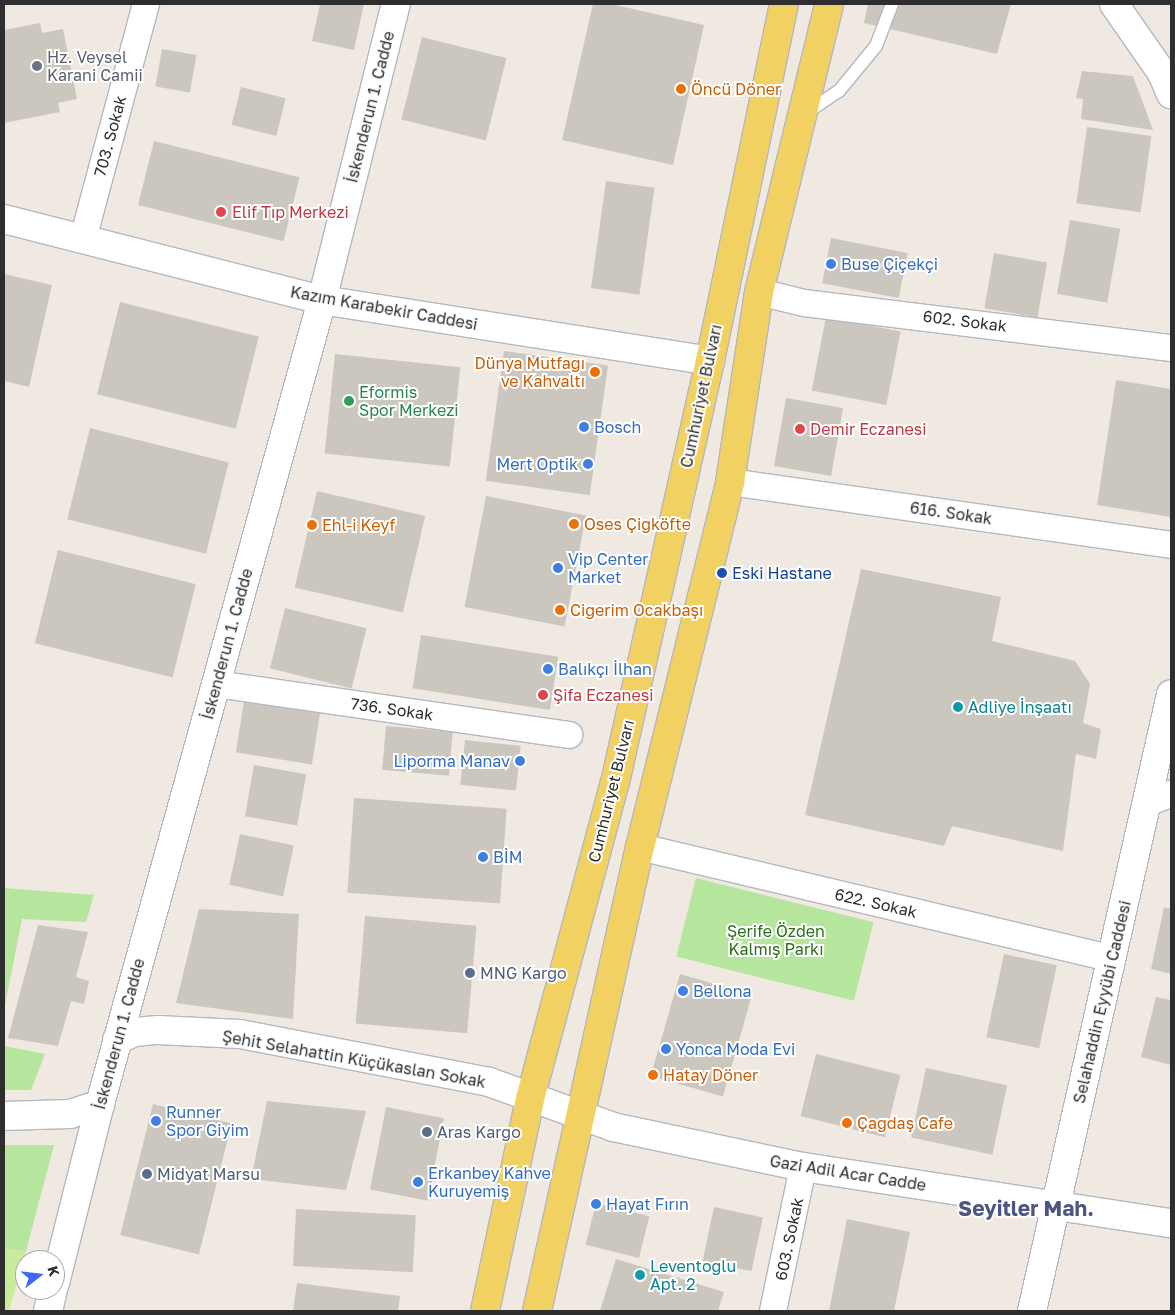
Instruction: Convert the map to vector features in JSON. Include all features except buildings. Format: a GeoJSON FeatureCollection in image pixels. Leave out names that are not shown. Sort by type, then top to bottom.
{"type":"FeatureCollection","features":[{"type":"Feature","properties":{"kind":"main road","name":"Cumhuriyet Bulvarı"},"geometry":{"type":"LineString","coordinates":[[485,1311],[530,1099],[616,778],[710,361],[784,4]]}},
{"type":"Feature","properties":{"kind":"main road"},"geometry":{"type":"LineString","coordinates":[[537,1311],[582,1118],[640,847],[730,482],[759,292],[829,4]]}},
{"type":"Feature","properties":{"kind":"street","name":"703. Sokak"},"geometry":{"type":"LineString","coordinates":[[82,240],[146,4]]}},
{"type":"Feature","properties":{"kind":"street","name":"İskenderun 1. Cadde"},"geometry":{"type":"LineString","coordinates":[[63,1250],[100,1104],[322,300],[396,4]]}},
{"type":"Feature","properties":{"kind":"street"},"geometry":{"type":"LineString","coordinates":[[1114,4],[1162,73],[1171,94]]}},
{"type":"Feature","properties":{"kind":"street","name":"Kazım Karabekir Caddesi"},"geometry":{"type":"LineString","coordinates":[[4,219],[322,300],[710,361]]}},
{"type":"Feature","properties":{"kind":"street","name":"602. Sokak"},"geometry":{"type":"LineString","coordinates":[[759,292],[804,303],[1171,348]]}},
{"type":"Feature","properties":{"kind":"street","name":"616. Sokak"},"geometry":{"type":"LineString","coordinates":[[730,482],[1171,545]]}},
{"type":"Feature","properties":{"kind":"street","name":"736. Sokak"},"geometry":{"type":"LineString","coordinates":[[216,684],[569,735]]}},
{"type":"Feature","properties":{"kind":"street","name":"Selahaddin Eyyübi Caddesi"},"geometry":{"type":"LineString","coordinates":[[1032,1311],[1112,959],[1159,799],[1171,694]]}},
{"type":"Feature","properties":{"kind":"street","name":"622. Sokak"},"geometry":{"type":"LineString","coordinates":[[640,847],[1112,959]]}},
{"type":"Feature","properties":{"kind":"street","name":"Şehit Selahattin Küçükaslan Sokak"},"geometry":{"type":"LineString","coordinates":[[118,1040],[134,1032],[158,1030],[240,1034],[488,1082],[530,1099]]}},
{"type":"Feature","properties":{"kind":"street","name":"Gazi Adil Acar Cadde"},"geometry":{"type":"LineString","coordinates":[[530,1099],[582,1118],[803,1167],[1171,1223]]}},
{"type":"Feature","properties":{"kind":"street"},"geometry":{"type":"LineString","coordinates":[[4,1116],[70,1114],[100,1104]]}},
{"type":"Feature","properties":{"kind":"street","name":"603. Sokak"},"geometry":{"type":"LineString","coordinates":[[773,1311],[803,1167]]}},
{"type":"Feature","properties":{"kind":"lane"},"geometry":{"type":"LineString","coordinates":[[802,116],[839,91],[876,46],[892,4]]}},
{"type":"Feature","properties":{"kind":"green space","name":"Şerife Özden Kalmış Parkı"},"geometry":{"type":"Polygon","coordinates":[[[696,878],[874,922],[854,1001],[676,957],[696,878]]]}},
{"type":"Feature","properties":{"kind":"green space"},"geometry":{"type":"Polygon","coordinates":[[[4,888],[94,895],[86,922],[22,919],[4,1010],[4,888]]]}},
{"type":"Feature","properties":{"kind":"green space"},"geometry":{"type":"Polygon","coordinates":[[[4,1046],[45,1054],[31,1090],[4,1090],[4,1046]]]}},
{"type":"Feature","properties":{"kind":"green space"},"geometry":{"type":"Polygon","coordinates":[[[4,1145],[54,1145],[26,1250],[4,1249],[4,1145]]]}},
{"type":"Feature","properties":{"kind":"green space"},"geometry":{"type":"Polygon","coordinates":[[[4,1249],[15,1250],[15,1290],[9,1311],[4,1311],[4,1249]]]}},
{"type":"Feature","properties":{"kind":"place","name":"Hz. Veysel Karani Camii"},"geometry":{"type":"Point","coordinates":[37,66]}},
{"type":"Feature","properties":{"kind":"place","name":"Öncü Döner"},"geometry":{"type":"Point","coordinates":[681,89]}},
{"type":"Feature","properties":{"kind":"place","name":"Elif Tıp Merkezi"},"geometry":{"type":"Point","coordinates":[221,212]}},
{"type":"Feature","properties":{"kind":"place","name":"Buse Çiçekçi"},"geometry":{"type":"Point","coordinates":[831,264]}},
{"type":"Feature","properties":{"kind":"place","name":"Dünya Mutfağı ve Kahvaltı"},"geometry":{"type":"Point","coordinates":[595,372]}},
{"type":"Feature","properties":{"kind":"place","name":"Eformis Spor Merkezi"},"geometry":{"type":"Point","coordinates":[349,401]}},
{"type":"Feature","properties":{"kind":"place","name":"Bosch"},"geometry":{"type":"Point","coordinates":[584,427]}},
{"type":"Feature","properties":{"kind":"place","name":"Demir Eczanesi"},"geometry":{"type":"Point","coordinates":[800,429]}},
{"type":"Feature","properties":{"kind":"place","name":"Mert Optik"},"geometry":{"type":"Point","coordinates":[588,464]}},
{"type":"Feature","properties":{"kind":"place","name":"Oses Çiğköfte"},"geometry":{"type":"Point","coordinates":[574,524]}},
{"type":"Feature","properties":{"kind":"place","name":"Ehl-i Keyf"},"geometry":{"type":"Point","coordinates":[312,525]}},
{"type":"Feature","properties":{"kind":"place","name":"Vip Center Market"},"geometry":{"type":"Point","coordinates":[558,568]}},
{"type":"Feature","properties":{"kind":"place","name":"Eski Hastane"},"geometry":{"type":"Point","coordinates":[722,573]}},
{"type":"Feature","properties":{"kind":"place","name":"Ciğerim Ocakbaşı"},"geometry":{"type":"Point","coordinates":[560,610]}},
{"type":"Feature","properties":{"kind":"place","name":"Balıkçı İlhan"},"geometry":{"type":"Point","coordinates":[548,669]}},
{"type":"Feature","properties":{"kind":"place","name":"Şifa Eczanesi"},"geometry":{"type":"Point","coordinates":[543,695]}},
{"type":"Feature","properties":{"kind":"place","name":"Adliye İnşaatı"},"geometry":{"type":"Point","coordinates":[958,707]}},
{"type":"Feature","properties":{"kind":"place","name":"Liporma Manav"},"geometry":{"type":"Point","coordinates":[520,761]}},
{"type":"Feature","properties":{"kind":"place","name":"BİM"},"geometry":{"type":"Point","coordinates":[483,857]}},
{"type":"Feature","properties":{"kind":"place","name":"MNG Kargo"},"geometry":{"type":"Point","coordinates":[470,973]}},
{"type":"Feature","properties":{"kind":"place","name":"Bellona"},"geometry":{"type":"Point","coordinates":[683,991]}},
{"type":"Feature","properties":{"kind":"place","name":"Yonca Moda Evi"},"geometry":{"type":"Point","coordinates":[666,1049]}},
{"type":"Feature","properties":{"kind":"place","name":"Hatay Döner"},"geometry":{"type":"Point","coordinates":[653,1075]}},
{"type":"Feature","properties":{"kind":"place","name":"Runner Spor Giyim"},"geometry":{"type":"Point","coordinates":[156,1121]}},
{"type":"Feature","properties":{"kind":"place","name":"Çağdaş Cafe"},"geometry":{"type":"Point","coordinates":[847,1123]}},
{"type":"Feature","properties":{"kind":"place","name":"Aras Kargo"},"geometry":{"type":"Point","coordinates":[427,1132]}},
{"type":"Feature","properties":{"kind":"place","name":"Midyat Marsu"},"geometry":{"type":"Point","coordinates":[147,1174]}},
{"type":"Feature","properties":{"kind":"place","name":"Erkanbey Kahve Kuruyemiş"},"geometry":{"type":"Point","coordinates":[418,1182]}},
{"type":"Feature","properties":{"kind":"place","name":"Hayat Fırın"},"geometry":{"type":"Point","coordinates":[596,1204]}},
{"type":"Feature","properties":{"kind":"place","name":"Leventoğlu Apt. 2"},"geometry":{"type":"Point","coordinates":[640,1275]}},
{"type":"Feature","properties":{"kind":"district","name":"Seyitler Mah."},"geometry":{"type":"Point","coordinates":[1026,1208]}}]}
